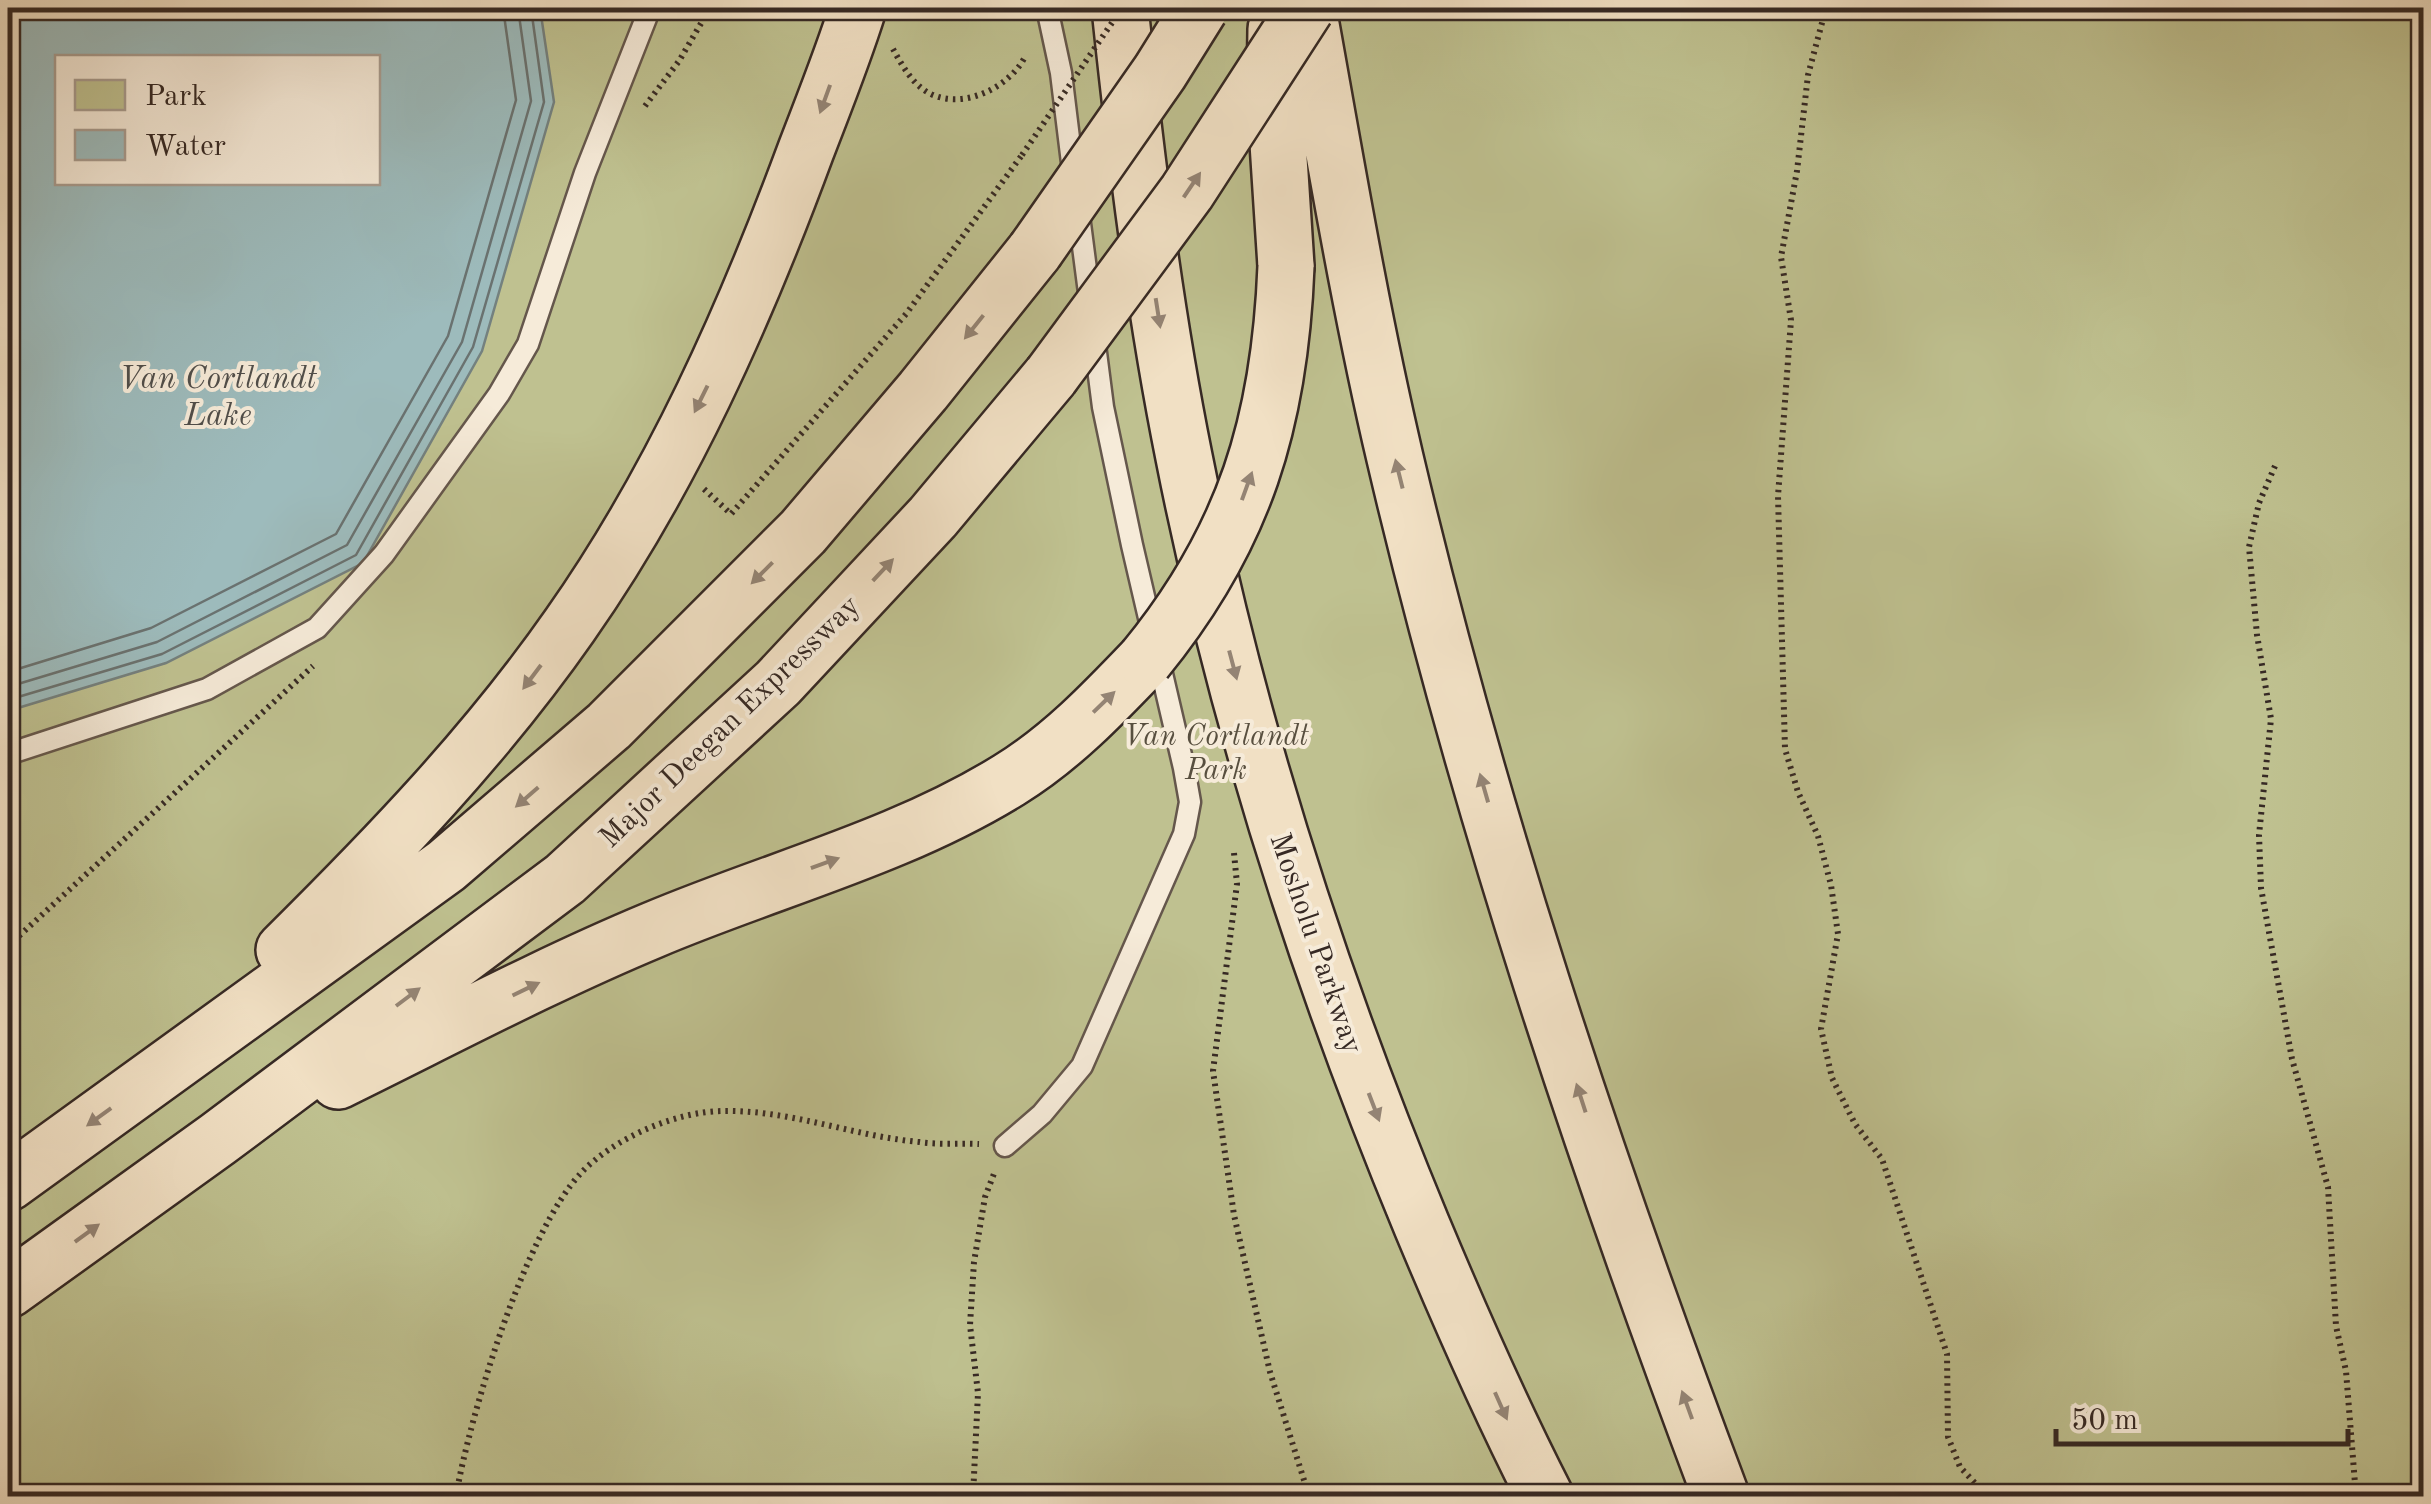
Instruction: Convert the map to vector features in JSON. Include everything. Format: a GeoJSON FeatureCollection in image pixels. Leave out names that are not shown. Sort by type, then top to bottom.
{"type":"FeatureCollection","features":[{"type":"Feature","properties":{"kind":"highway","name":"Mosholu Parkway"},"geometry":{"type":"LineString","coordinates":[[1121,8],[1154,285],[1175,410],[1201,536],[1260,768],[1323,965],[1388,1143],[1451,1295],[1545,1496]]}},
{"type":"Feature","properties":{"kind":"highway"},"geometry":{"type":"LineString","coordinates":[[8,1183],[446,866],[609,726],[802,532],[923,391],[1035,251],[1200,8]]}},
{"type":"Feature","properties":{"kind":"highway"},"geometry":{"type":"LineString","coordinates":[[218,1139],[592,956],[916,828],[966,804],[1045,756],[1145,660],[1215,560],[1246,492],[1270,415],[1286,266],[1276,97],[1276,8]]}},
{"type":"Feature","properties":{"kind":"highway"},"geometry":{"type":"LineString","coordinates":[[1307,8],[1365,322],[1444,647],[1508,870],[1595,1144],[1721,1496]]}},
{"type":"Feature","properties":{"kind":"highway","name":"Major Deegan Expressway"},"geometry":{"type":"LineString","coordinates":[[8,1290],[218,1139],[580,866],[778,683],[933,517],[1051,376],[1187,192],[1307,8]]}},
{"type":"Feature","properties":{"kind":"highway"},"geometry":{"type":"LineString","coordinates":[[167,1068],[425,806],[525,687],[572,623],[645,503],[718,364],[788,200],[872,21]]}},
{"type":"Feature","properties":{"kind":"lane"},"geometry":{"type":"LineString","coordinates":[[8,754],[206,690],[317,628],[384,554],[499,394],[528,344],[585,174],[650,8]]}},
{"type":"Feature","properties":{"kind":"lane"},"geometry":{"type":"LineString","coordinates":[[1005,1146],[1042,1114],[1082,1066],[1178,848],[1190,802],[1103,407],[1061,73],[1046,8]]}},
{"type":"Feature","properties":{"kind":"path"},"geometry":{"type":"LineString","coordinates":[[699,484],[730,514],[808,429],[906,314],[1022,156],[1121,8]]}},
{"type":"Feature","properties":{"kind":"path"},"geometry":{"type":"LineString","coordinates":[[1826,8],[1808,75],[1798,171],[1781,257],[1791,320],[1778,496],[1784,749],[1818,836],[1831,885],[1838,934],[1821,1029],[1832,1078],[1856,1124],[1882,1159],[1947,1354],[1948,1437],[1960,1466],[1987,1496]]}},
{"type":"Feature","properties":{"kind":"path"},"geometry":{"type":"LineString","coordinates":[[872,21],[916,84],[934,95],[952,98],[985,92],[1003,83],[1018,70],[1026,56],[1028,40]]}},
{"type":"Feature","properties":{"kind":"path"},"geometry":{"type":"LineString","coordinates":[[2275,466],[2259,503],[2249,547],[2257,635],[2271,719],[2258,835],[2261,888],[2292,1059],[2328,1187],[2336,1326],[2346,1371],[2356,1496]]}},
{"type":"Feature","properties":{"kind":"path"},"geometry":{"type":"LineString","coordinates":[[456,1496],[486,1384],[532,1256],[580,1174],[600,1157],[668,1122],[722,1110],[762,1112],[917,1142],[1005,1146],[985,1197],[974,1262],[970,1325],[978,1393],[973,1496]]}},
{"type":"Feature","properties":{"kind":"green space","name":"Van Cortlandt Park"},"geometry":{"type":"Polygon","coordinates":[[[8,8],[2423,8],[2423,1496],[8,1496],[8,8]]]}},
{"type":"Feature","properties":{"kind":"water","name":"Van Cortlandt Lake"},"geometry":{"type":"Polygon","coordinates":[[[8,8],[540,8],[554,102],[482,351],[363,563],[166,663],[8,711],[8,8]]]}}]}
